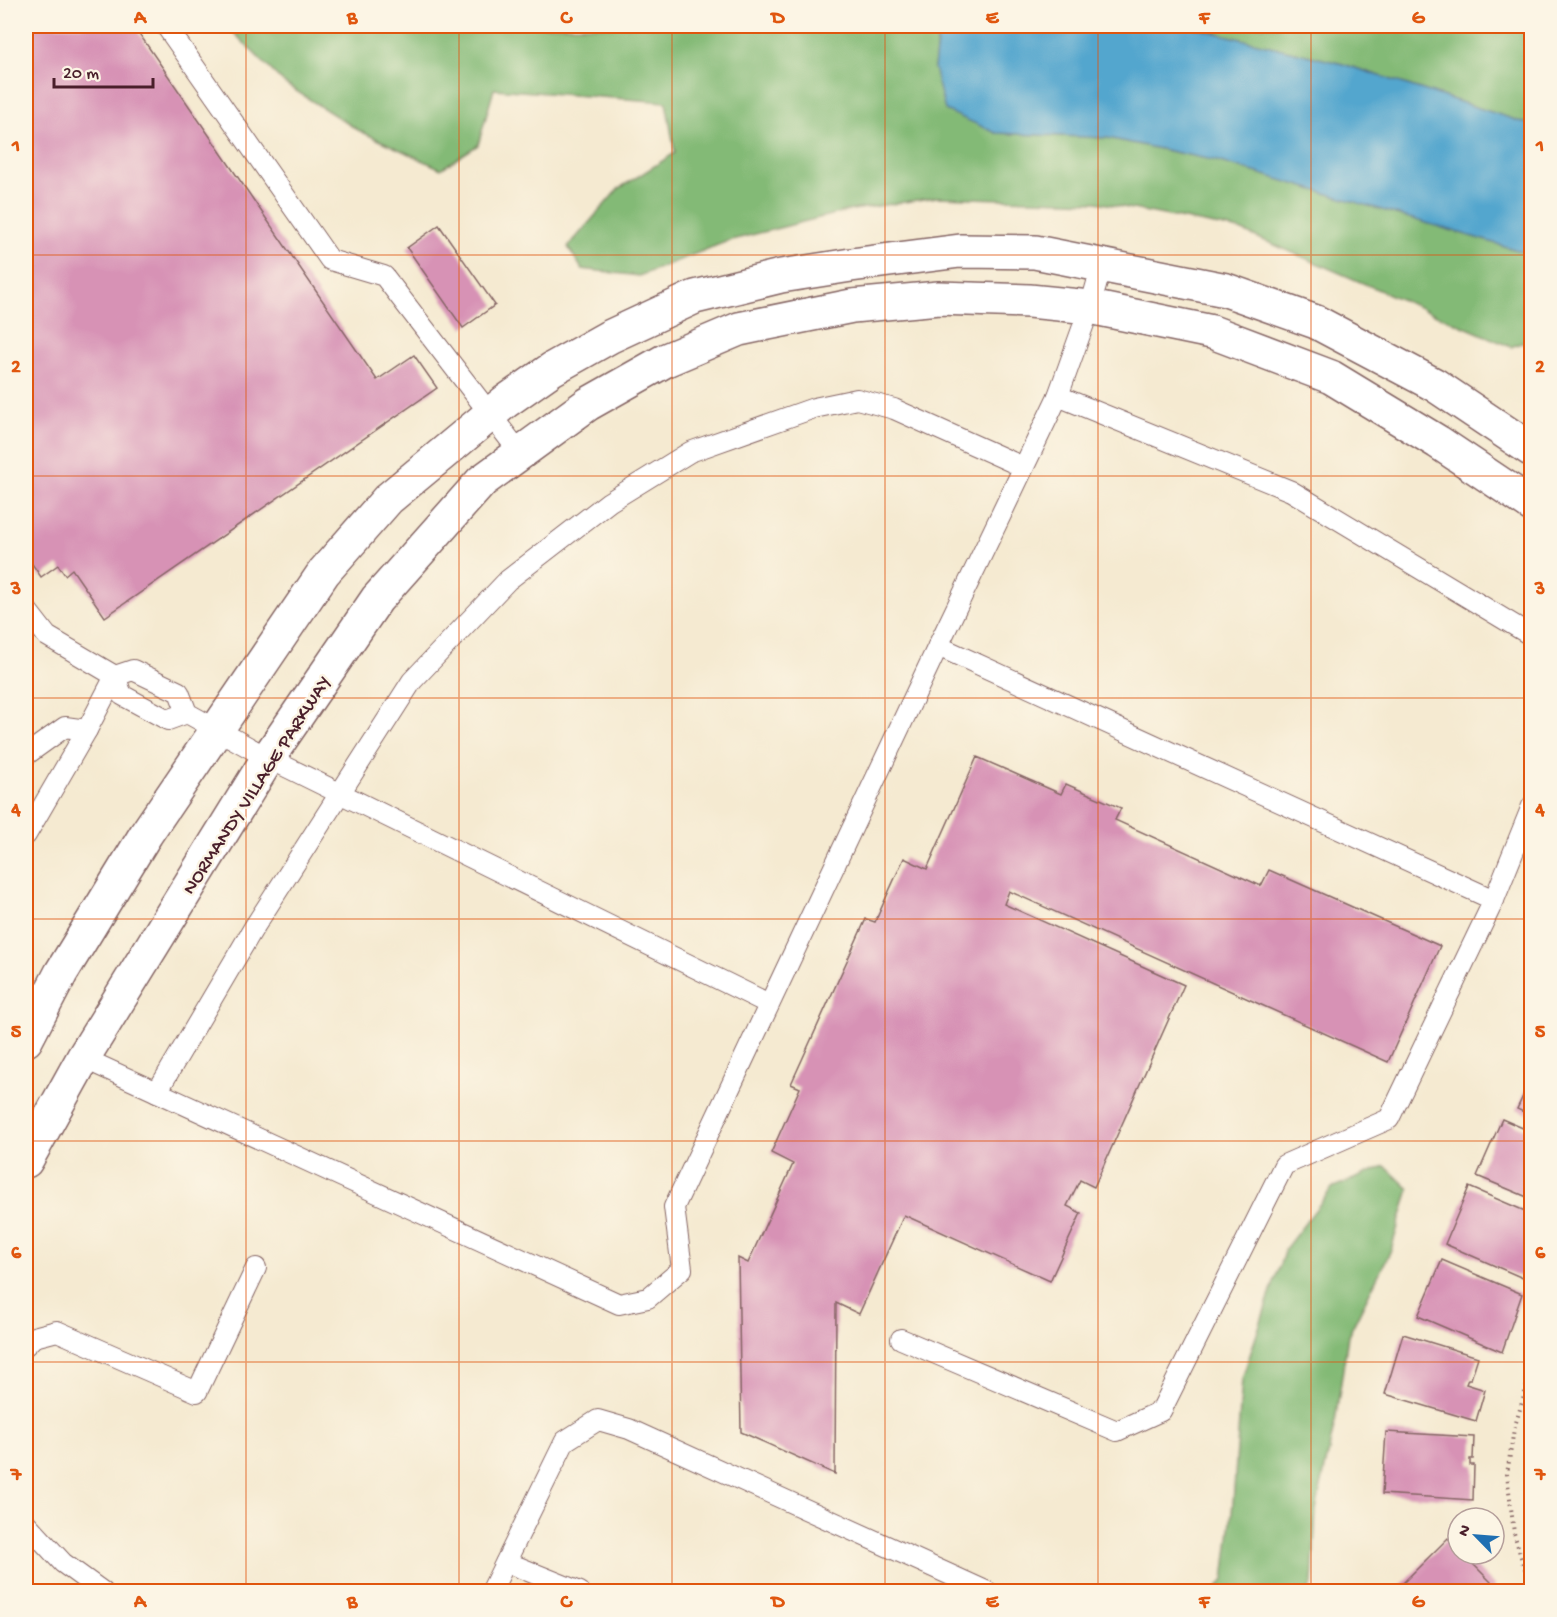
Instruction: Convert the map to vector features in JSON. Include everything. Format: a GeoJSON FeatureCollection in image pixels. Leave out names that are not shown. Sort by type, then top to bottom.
{"type":"FeatureCollection","features":[{"type":"Feature","properties":{"kind":"street"},"geometry":{"type":"LineString","coordinates":[[26,1040],[61,973],[140,844],[331,564],[388,499],[498,408],[552,369],[609,337],[696,297],[781,276],[850,265],[960,251],[1035,252],[1226,290],[1316,322],[1435,385],[1532,450]]}},
{"type":"Feature","properties":{"kind":"street"},"geometry":{"type":"LineString","coordinates":[[850,265],[852,306]]}},
{"type":"Feature","properties":{"kind":"street","name":"NORMANDY VILLAGE PARKWAY"},"geometry":{"type":"LineString","coordinates":[[26,1161],[83,1058],[268,758],[377,599],[482,481],[588,404],[676,355],[739,329],[852,306],[939,298],[1029,301],[1090,307],[1212,332],[1332,377],[1438,442],[1532,505]]}},
{"type":"Feature","properties":{"kind":"street"},"geometry":{"type":"LineString","coordinates":[[498,408],[526,448]]}},
{"type":"Feature","properties":{"kind":"lane"},"geometry":{"type":"LineString","coordinates":[[166,26],[330,261],[384,276],[498,408]]}},
{"type":"Feature","properties":{"kind":"lane"},"geometry":{"type":"LineString","coordinates":[[83,1058],[619,1304],[648,1298],[682,1269],[674,1207],[1058,396],[1090,307],[1102,265]]}},
{"type":"Feature","properties":{"kind":"lane"},"geometry":{"type":"LineString","coordinates":[[1058,396],[1291,491],[1532,636]]}},
{"type":"Feature","properties":{"kind":"lane"},"geometry":{"type":"LineString","coordinates":[[157,1092],[249,935],[412,681],[508,580],[609,502],[690,452],[814,408],[857,399],[894,409],[1023,467]]}},
{"type":"Feature","properties":{"kind":"lane"},"geometry":{"type":"LineString","coordinates":[[29,619],[47,636],[115,676],[122,695],[168,720],[187,713]]}},
{"type":"Feature","properties":{"kind":"lane"},"geometry":{"type":"LineString","coordinates":[[938,646],[1494,900]]}},
{"type":"Feature","properties":{"kind":"lane"},"geometry":{"type":"LineString","coordinates":[[26,835],[87,730],[115,676],[133,670],[179,692],[187,713],[268,758],[769,1004]]}},
{"type":"Feature","properties":{"kind":"lane"},"geometry":{"type":"LineString","coordinates":[[26,755],[65,728],[87,730]]}},
{"type":"Feature","properties":{"kind":"lane"},"geometry":{"type":"LineString","coordinates":[[901,1339],[1117,1431],[1161,1411],[1284,1165],[1389,1119],[1494,900],[1532,806]]}},
{"type":"Feature","properties":{"kind":"lane"},"geometry":{"type":"LineString","coordinates":[[26,1345],[34,1337],[57,1331],[197,1392],[256,1268]]}},
{"type":"Feature","properties":{"kind":"lane"},"geometry":{"type":"LineString","coordinates":[[491,1592],[565,1441],[598,1420],[629,1429],[988,1592]]}},
{"type":"Feature","properties":{"kind":"lane"},"geometry":{"type":"LineString","coordinates":[[26,1522],[63,1563],[103,1592]]}},
{"type":"Feature","properties":{"kind":"lane"},"geometry":{"type":"LineString","coordinates":[[506,1562],[580,1592]]}},
{"type":"Feature","properties":{"kind":"path"},"geometry":{"type":"LineString","coordinates":[[1532,1369],[1514,1429],[1507,1474],[1514,1533],[1522,1564],[1532,1585]]}},
{"type":"Feature","properties":{"kind":"green space"},"geometry":{"type":"Polygon","coordinates":[[[227,26],[939,26],[934,68],[996,133],[1108,138],[1217,161],[1531,254],[1531,339],[1511,347],[1240,230],[1097,202],[937,197],[846,211],[728,241],[639,276],[582,269],[568,247],[618,189],[675,153],[666,102],[494,89],[478,145],[441,169],[358,130],[285,84],[227,26]]]}},
{"type":"Feature","properties":{"kind":"green space"},"geometry":{"type":"Polygon","coordinates":[[[1188,26],[1531,26],[1531,125],[1343,64],[1188,26]]]}},
{"type":"Feature","properties":{"kind":"green space"},"geometry":{"type":"Polygon","coordinates":[[[1385,1166],[1409,1189],[1391,1250],[1348,1336],[1335,1422],[1316,1510],[1312,1584],[1308,1591],[1215,1591],[1224,1580],[1233,1503],[1242,1379],[1285,1249],[1332,1188],[1385,1166]]]}},
{"type":"Feature","properties":{"kind":"water"},"geometry":{"type":"Polygon","coordinates":[[[939,26],[1188,26],[1343,64],[1531,125],[1531,254],[1217,161],[1108,138],[996,133],[945,110],[934,68],[939,26]]]}},
{"type":"Feature","properties":{"kind":"building"},"geometry":{"type":"Polygon","coordinates":[[[26,26],[134,26],[377,380],[414,355],[437,388],[105,617],[72,569],[65,575],[58,565],[41,577],[26,555],[26,26]]]}},
{"type":"Feature","properties":{"kind":"building"},"geometry":{"type":"Polygon","coordinates":[[[439,225],[495,305],[463,328],[407,248],[439,225]]]}},
{"type":"Feature","properties":{"kind":"building"},"geometry":{"type":"Polygon","coordinates":[[[977,757],[1061,794],[1066,784],[1121,808],[1115,820],[1261,886],[1269,870],[1440,946],[1388,1062],[1009,891],[1004,904],[1184,985],[1094,1187],[1080,1180],[1067,1206],[1081,1213],[1050,1281],[904,1215],[859,1314],[836,1303],[835,1474],[741,1432],[738,1258],[748,1263],[793,1164],[771,1153],[800,1088],[791,1084],[866,919],[875,922],[904,858],[927,869],[977,757]]]}},
{"type":"Feature","properties":{"kind":"building"},"geometry":{"type":"Polygon","coordinates":[[[1532,1077],[1532,1116],[1517,1109],[1532,1077]]]}},
{"type":"Feature","properties":{"kind":"building"},"geometry":{"type":"Polygon","coordinates":[[[1502,1119],[1532,1132],[1532,1199],[1477,1176],[1502,1119]]]}},
{"type":"Feature","properties":{"kind":"building"},"geometry":{"type":"Polygon","coordinates":[[[1469,1187],[1532,1214],[1532,1239],[1528,1237],[1525,1242],[1532,1245],[1532,1282],[1445,1244],[1469,1187]]]}},
{"type":"Feature","properties":{"kind":"building"},"geometry":{"type":"Polygon","coordinates":[[[1442,1260],[1522,1294],[1502,1352],[1418,1316],[1442,1260]]]}},
{"type":"Feature","properties":{"kind":"building"},"geometry":{"type":"Polygon","coordinates":[[[1403,1334],[1478,1357],[1471,1379],[1468,1379],[1466,1384],[1485,1390],[1476,1421],[1385,1394],[1403,1334]]]}},
{"type":"Feature","properties":{"kind":"building"},"geometry":{"type":"Polygon","coordinates":[[[1386,1432],[1474,1437],[1473,1459],[1470,1459],[1470,1465],[1474,1465],[1473,1500],[1382,1494],[1386,1432]]]}},
{"type":"Feature","properties":{"kind":"building"},"geometry":{"type":"Polygon","coordinates":[[[1446,1540],[1446,1566],[1475,1566],[1495,1586],[1490,1592],[1394,1592],[1446,1540]]]}}]}
